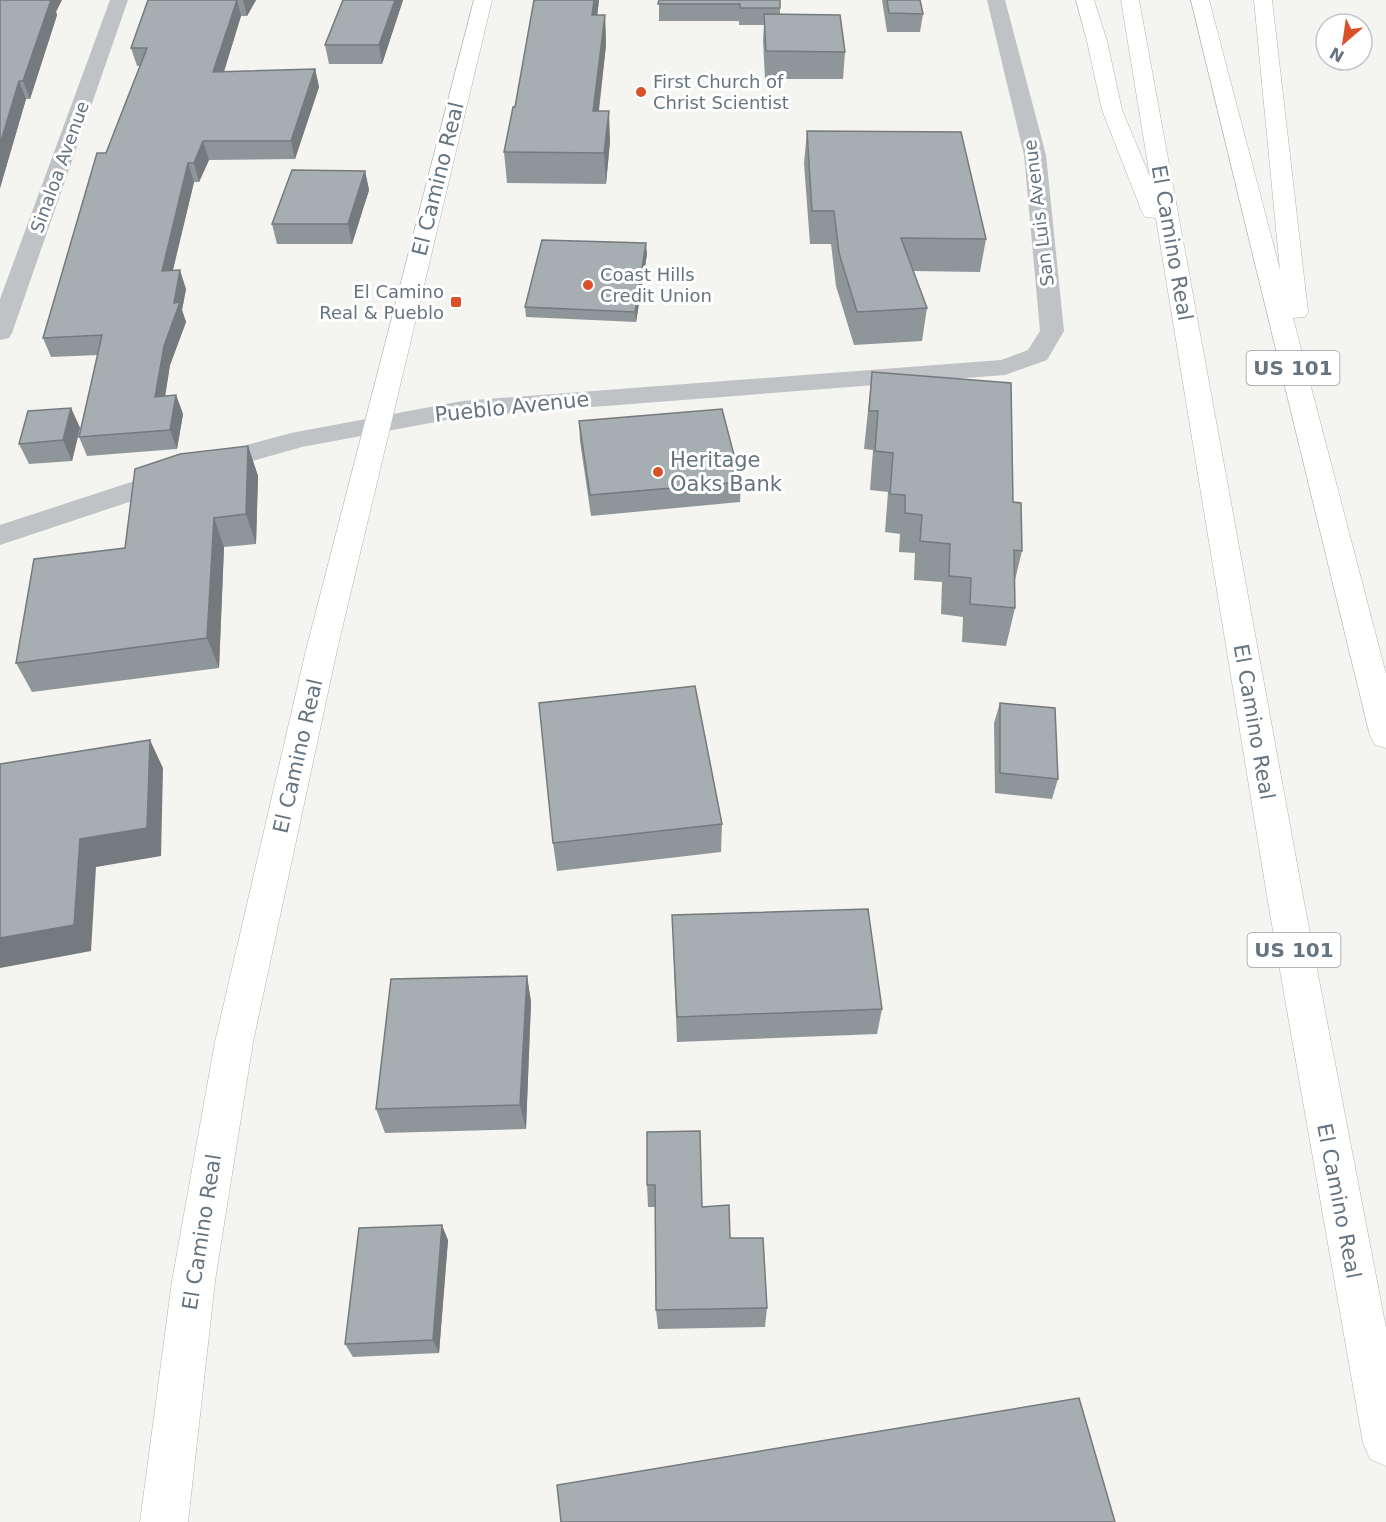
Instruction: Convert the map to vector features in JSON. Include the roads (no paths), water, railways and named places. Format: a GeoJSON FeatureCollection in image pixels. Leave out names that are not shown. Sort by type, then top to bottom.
{"type":"FeatureCollection","features":[{"type":"Feature","properties":{"kind":"main road","name":"El Camino Real"},"geometry":{"type":"LineString","coordinates":[[164,1522],[190,1304],[234,1045],[284,812],[377,423],[483,0]]}},
{"type":"Feature","properties":{"kind":"main road"},"geometry":{"type":"LineString","coordinates":[[1085,0],[1097,41],[1112,110],[1178,275]]}},
{"type":"Feature","properties":{"kind":"main road","name":"El Camino Real"},"geometry":{"type":"LineString","coordinates":[[1130,0],[1330,1157],[1386,1443]]}},
{"type":"Feature","properties":{"kind":"main road","name":"US 101"},"geometry":{"type":"LineString","coordinates":[[1200,0],[1386,736]]}},
{"type":"Feature","properties":{"kind":"main road"},"geometry":{"type":"LineString","coordinates":[[1263,0],[1272,63],[1307,424]]}},
{"type":"Feature","properties":{"kind":"street","name":"Sinaloa Avenue"},"geometry":{"type":"LineString","coordinates":[[0,333],[119,0]]}},
{"type":"Feature","properties":{"kind":"street","name":"San Luis Avenue"},"geometry":{"type":"LineString","coordinates":[[996,0],[1035,155],[1052,331],[1038,355]]}},
{"type":"Feature","properties":{"kind":"street","name":"Pueblo Avenue"},"geometry":{"type":"LineString","coordinates":[[0,535],[242,455],[300,439],[377,423],[462,409],[1005,367],[1038,355]]}},
{"type":"Feature","properties":{"kind":"place","name":"First Church of Christ Scientist"},"geometry":{"type":"Point","coordinates":[641,92]}},
{"type":"Feature","properties":{"kind":"place","name":"Coast Hills Credit Union"},"geometry":{"type":"Point","coordinates":[588,285]}},
{"type":"Feature","properties":{"kind":"place","name":"El Camino Real & Pueblo"},"geometry":{"type":"Point","coordinates":[456,302]}},
{"type":"Feature","properties":{"kind":"place","name":"Heritage Oaks Bank"},"geometry":{"type":"Point","coordinates":[658,472]}}]}
